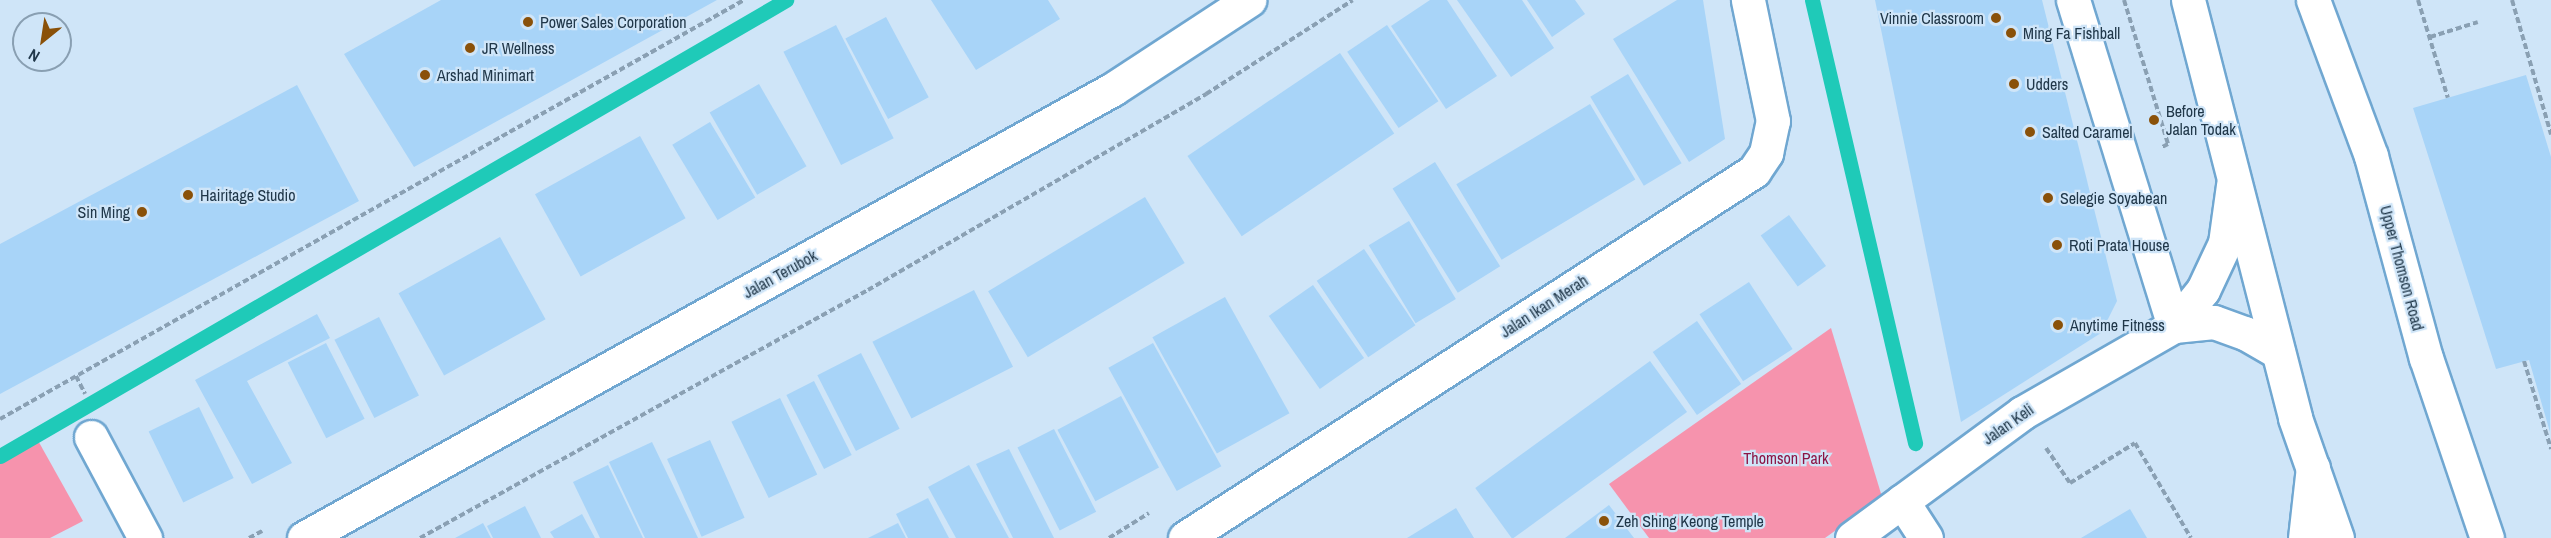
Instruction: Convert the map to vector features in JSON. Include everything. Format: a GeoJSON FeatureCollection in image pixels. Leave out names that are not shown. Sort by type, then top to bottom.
{"type":"FeatureCollection","features":[{"type":"Feature","properties":{"kind":"street","name":"Jalan Terubok"},"geometry":{"type":"LineString","coordinates":[[304,538],[1113,89],[1249,0]]}},
{"type":"Feature","properties":{"kind":"street","name":"Jalan Ikan Merah"},"geometry":{"type":"LineString","coordinates":[[1185,538],[1754,171],[1766,153],[1773,121],[1748,0]]}},
{"type":"Feature","properties":{"kind":"street"},"geometry":{"type":"LineString","coordinates":[[2073,0],[2174,326]]}},
{"type":"Feature","properties":{"kind":"street"},"geometry":{"type":"LineString","coordinates":[[2188,0],[2233,185],[2278,352],[2337,538]]}},
{"type":"Feature","properties":{"kind":"street","name":"Upper Thomson Road"},"geometry":{"type":"LineString","coordinates":[[2313,0],[2371,156],[2426,357],[2487,538]]}},
{"type":"Feature","properties":{"kind":"street"},"geometry":{"type":"LineString","coordinates":[[2174,326],[2203,290],[2225,243],[2233,185]]}},
{"type":"Feature","properties":{"kind":"street"},"geometry":{"type":"LineString","coordinates":[[2174,326],[2214,322],[2246,333],[2278,352]]}},
{"type":"Feature","properties":{"kind":"street","name":"Jalan Keli"},"geometry":{"type":"LineString","coordinates":[[1852,538],[2022,413],[2174,326]]}},
{"type":"Feature","properties":{"kind":"street"},"geometry":{"type":"LineString","coordinates":[[91,436],[146,538]]}},
{"type":"Feature","properties":{"kind":"street"},"geometry":{"type":"LineString","coordinates":[[2305,538],[2313,467]]}},
{"type":"Feature","properties":{"kind":"street"},"geometry":{"type":"LineString","coordinates":[[1902,501],[1926,538]]}},
{"type":"Feature","properties":{"kind":"path"},"geometry":{"type":"LineString","coordinates":[[0,419],[744,0]]}},
{"type":"Feature","properties":{"kind":"path"},"geometry":{"type":"LineString","coordinates":[[420,538],[879,284],[1206,94],[1353,0]]}},
{"type":"Feature","properties":{"kind":"path"},"geometry":{"type":"LineString","coordinates":[[2418,0],[2448,98]]}},
{"type":"Feature","properties":{"kind":"path"},"geometry":{"type":"LineString","coordinates":[[2511,0],[2551,134]]}},
{"type":"Feature","properties":{"kind":"path"},"geometry":{"type":"LineString","coordinates":[[2430,38],[2478,22]]}},
{"type":"Feature","properties":{"kind":"path"},"geometry":{"type":"LineString","coordinates":[[2524,361],[2551,449]]}},
{"type":"Feature","properties":{"kind":"path"},"geometry":{"type":"LineString","coordinates":[[76,376],[87,397]]}},
{"type":"Feature","properties":{"kind":"green space","name":"Thomson Park"},"geometry":{"type":"Polygon","coordinates":[[[1831,328],[1882,497],[1825,538],[1649,538],[1609,484],[1831,328]]]}},
{"type":"Feature","properties":{"kind":"green space"},"geometry":{"type":"Polygon","coordinates":[[[36,437],[83,521],[50,538],[0,538],[0,455],[36,437]]]}},
{"type":"Feature","properties":{"kind":"building"},"geometry":{"type":"Polygon","coordinates":[[[441,0],[717,0],[414,167],[344,54],[441,0]]]}},
{"type":"Feature","properties":{"kind":"building"},"geometry":{"type":"Polygon","coordinates":[[[931,0],[1048,0],[1060,19],[976,70],[931,0]]]}},
{"type":"Feature","properties":{"kind":"building"},"geometry":{"type":"Polygon","coordinates":[[[1430,0],[1447,0],[1497,76],[1446,109],[1391,26],[1430,0]]]}},
{"type":"Feature","properties":{"kind":"building"},"geometry":{"type":"Polygon","coordinates":[[[1457,0],[1522,0],[1554,48],[1511,77],[1457,0]]]}},
{"type":"Feature","properties":{"kind":"building"},"geometry":{"type":"Polygon","coordinates":[[[1527,0],[1575,0],[1585,14],[1552,37],[1527,0]]]}},
{"type":"Feature","properties":{"kind":"building"},"geometry":{"type":"Polygon","coordinates":[[[1677,0],[1703,0],[1725,139],[1689,162],[1613,39],[1677,0]]]}},
{"type":"Feature","properties":{"kind":"building"},"geometry":{"type":"Polygon","coordinates":[[[1875,0],[2042,0],[2117,301],[2101,333],[1961,422],[1875,0]]]}},
{"type":"Feature","properties":{"kind":"building"},"geometry":{"type":"Polygon","coordinates":[[[886,17],[929,97],[888,119],[845,39],[886,17]]]}},
{"type":"Feature","properties":{"kind":"building"},"geometry":{"type":"Polygon","coordinates":[[[836,25],[894,138],[841,165],[783,52],[836,25]]]}},
{"type":"Feature","properties":{"kind":"building"},"geometry":{"type":"Polygon","coordinates":[[[1387,25],[1438,101],[1399,128],[1347,52],[1387,25]]]}},
{"type":"Feature","properties":{"kind":"building"},"geometry":{"type":"Polygon","coordinates":[[[1340,53],[1394,133],[1242,236],[1187,156],[1340,53]]]}},
{"type":"Feature","properties":{"kind":"building"},"geometry":{"type":"Polygon","coordinates":[[[1628,74],[1682,163],[1644,186],[1590,97],[1628,74]]]}},
{"type":"Feature","properties":{"kind":"building"},"geometry":{"type":"Polygon","coordinates":[[[2526,75],[2551,157],[2550,432],[2529,360],[2496,369],[2413,108],[2526,75]]]}},
{"type":"Feature","properties":{"kind":"building"},"geometry":{"type":"Polygon","coordinates":[[[759,84],[806,166],[757,195],[710,112],[759,84]]]}},
{"type":"Feature","properties":{"kind":"building"},"geometry":{"type":"Polygon","coordinates":[[[297,85],[359,201],[0,394],[0,244],[297,85]]]}},
{"type":"Feature","properties":{"kind":"building"},"geometry":{"type":"Polygon","coordinates":[[[1590,104],[1635,179],[1502,260],[1456,184],[1590,104]]]}},
{"type":"Feature","properties":{"kind":"building"},"geometry":{"type":"Polygon","coordinates":[[[710,122],[755,197],[718,220],[672,145],[710,122]]]}},
{"type":"Feature","properties":{"kind":"building"},"geometry":{"type":"Polygon","coordinates":[[[640,136],[686,218],[581,276],[535,194],[640,136]]]}},
{"type":"Feature","properties":{"kind":"building"},"geometry":{"type":"Polygon","coordinates":[[[1435,162],[1500,266],[1458,293],[1393,188],[1435,162]]]}},
{"type":"Feature","properties":{"kind":"building"},"geometry":{"type":"Polygon","coordinates":[[[1145,197],[1185,263],[1028,357],[988,291],[1145,197]]]}},
{"type":"Feature","properties":{"kind":"building"},"geometry":{"type":"Polygon","coordinates":[[[1789,215],[1826,266],[1798,287],[1761,236],[1789,215]]]}},
{"type":"Feature","properties":{"kind":"building"},"geometry":{"type":"Polygon","coordinates":[[[1409,221],[1456,299],[1416,323],[1369,245],[1409,221]]]}},
{"type":"Feature","properties":{"kind":"building"},"geometry":{"type":"Polygon","coordinates":[[[500,237],[546,319],[444,375],[399,293],[500,237]]]}},
{"type":"Feature","properties":{"kind":"building"},"geometry":{"type":"Polygon","coordinates":[[[1364,249],[1415,325],[1368,357],[1317,281],[1364,249]]]}},
{"type":"Feature","properties":{"kind":"building"},"geometry":{"type":"Polygon","coordinates":[[[1749,282],[1793,349],[1743,381],[1700,314],[1749,282]]]}},
{"type":"Feature","properties":{"kind":"building"},"geometry":{"type":"Polygon","coordinates":[[[1313,285],[1364,358],[1320,389],[1269,316],[1313,285]]]}},
{"type":"Feature","properties":{"kind":"building"},"geometry":{"type":"Polygon","coordinates":[[[974,290],[1013,367],[911,418],[872,342],[974,290]]]}},
{"type":"Feature","properties":{"kind":"building"},"geometry":{"type":"Polygon","coordinates":[[[1225,297],[1289,413],[1217,454],[1152,337],[1225,297]]]}},
{"type":"Feature","properties":{"kind":"building"},"geometry":{"type":"Polygon","coordinates":[[[317,314],[330,338],[247,381],[292,463],[252,484],[195,380],[317,314]]]}},
{"type":"Feature","properties":{"kind":"building"},"geometry":{"type":"Polygon","coordinates":[[[379,317],[419,395],[374,418],[334,340],[379,317]]]}},
{"type":"Feature","properties":{"kind":"building"},"geometry":{"type":"Polygon","coordinates":[[[1697,321],[1741,384],[1697,415],[1653,352],[1697,321]]]}},
{"type":"Feature","properties":{"kind":"building"},"geometry":{"type":"Polygon","coordinates":[[[326,343],[365,419],[326,438],[288,363],[326,343]]]}},
{"type":"Feature","properties":{"kind":"building"},"geometry":{"type":"Polygon","coordinates":[[[1153,343],[1221,466],[1177,491],[1108,368],[1153,343]]]}},
{"type":"Feature","properties":{"kind":"building"},"geometry":{"type":"Polygon","coordinates":[[[861,353],[900,429],[856,451],[817,375],[861,353]]]}},
{"type":"Feature","properties":{"kind":"building"},"geometry":{"type":"Polygon","coordinates":[[[1650,361],[1687,412],[1514,538],[1475,488],[1650,361]]]}},
{"type":"Feature","properties":{"kind":"building"},"geometry":{"type":"Polygon","coordinates":[[[814,381],[852,455],[824,469],[786,395],[814,381]]]}},
{"type":"Feature","properties":{"kind":"building"},"geometry":{"type":"Polygon","coordinates":[[[1121,396],[1159,468],[1095,501],[1057,430],[1121,396]]]}},
{"type":"Feature","properties":{"kind":"building"},"geometry":{"type":"Polygon","coordinates":[[[780,398],[817,474],[769,498],[731,422],[780,398]]]}},
{"type":"Feature","properties":{"kind":"building"},"geometry":{"type":"Polygon","coordinates":[[[199,407],[234,478],[183,503],[149,432],[199,407]]]}},
{"type":"Feature","properties":{"kind":"building"},"geometry":{"type":"Polygon","coordinates":[[[1054,429],[1096,512],[1060,530],[1017,448],[1054,429]]]}},
{"type":"Feature","properties":{"kind":"building"},"geometry":{"type":"Polygon","coordinates":[[[710,440],[745,518],[702,537],[667,459],[710,440]]]}},
{"type":"Feature","properties":{"kind":"building"},"geometry":{"type":"Polygon","coordinates":[[[652,442],[698,538],[645,538],[609,462],[652,442]]]}},
{"type":"Feature","properties":{"kind":"building"},"geometry":{"type":"Polygon","coordinates":[[[1009,449],[1054,538],[1013,538],[976,464],[1009,449]]]}},
{"type":"Feature","properties":{"kind":"building"},"geometry":{"type":"Polygon","coordinates":[[[608,465],[643,538],[600,538],[573,482],[608,465]]]}},
{"type":"Feature","properties":{"kind":"building"},"geometry":{"type":"Polygon","coordinates":[[[969,465],[1009,538],[956,538],[928,487],[969,465]]]}},
{"type":"Feature","properties":{"kind":"building"},"geometry":{"type":"Polygon","coordinates":[[[928,498],[949,538],[908,538],[896,514],[928,498]]]}},
{"type":"Feature","properties":{"kind":"building","name":"Zeh Shing Keong Temple"},"geometry":{"type":"Polygon","coordinates":[[[1609,505],[1634,538],[1565,538],[1609,505]]]}},
{"type":"Feature","properties":{"kind":"building"},"geometry":{"type":"Polygon","coordinates":[[[525,506],[541,538],[493,538],[487,526],[525,506]]]}},
{"type":"Feature","properties":{"kind":"building"},"geometry":{"type":"Polygon","coordinates":[[[1456,508],[1474,538],[1407,538],[1456,508]]]}},
{"type":"Feature","properties":{"kind":"building"},"geometry":{"type":"Polygon","coordinates":[[[2130,509],[2147,538],[2081,538],[2130,509]]]}},
{"type":"Feature","properties":{"kind":"building"},"geometry":{"type":"Polygon","coordinates":[[[582,514],[595,538],[554,538],[550,532],[582,514]]]}},
{"type":"Feature","properties":{"kind":"building"},"geometry":{"type":"Polygon","coordinates":[[[483,523],[491,538],[455,538],[483,523]]]}},
{"type":"Feature","properties":{"kind":"building"},"geometry":{"type":"Polygon","coordinates":[[[898,523],[906,538],[868,538],[898,523]]]}},
{"type":"Feature","properties":{"kind":"waterway"},"geometry":{"type":"LineString","coordinates":[[0,456],[786,0]]}},
{"type":"Feature","properties":{"kind":"waterway"},"geometry":{"type":"LineString","coordinates":[[1812,0],[1915,443]]}},
{"type":"Feature","properties":{"kind":"place","name":"Vinnie Classroom"},"geometry":{"type":"Point","coordinates":[1996,18]}},
{"type":"Feature","properties":{"kind":"place","name":"Power Sales Corporation"},"geometry":{"type":"Point","coordinates":[528,22]}},
{"type":"Feature","properties":{"kind":"place","name":"Ming Fa Fishball"},"geometry":{"type":"Point","coordinates":[2011,33]}},
{"type":"Feature","properties":{"kind":"place","name":"JR Wellness"},"geometry":{"type":"Point","coordinates":[470,48]}},
{"type":"Feature","properties":{"kind":"place","name":"Arshad Minimart"},"geometry":{"type":"Point","coordinates":[425,75]}},
{"type":"Feature","properties":{"kind":"place","name":"Udders"},"geometry":{"type":"Point","coordinates":[2014,84]}},
{"type":"Feature","properties":{"kind":"place","name":"Before Jalan Todak"},"geometry":{"type":"Point","coordinates":[2154,120]}},
{"type":"Feature","properties":{"kind":"place","name":"Salted Caramel"},"geometry":{"type":"Point","coordinates":[2030,132]}},
{"type":"Feature","properties":{"kind":"place","name":"Hairitage Studio"},"geometry":{"type":"Point","coordinates":[188,195]}},
{"type":"Feature","properties":{"kind":"place","name":"Selegie Soyabean"},"geometry":{"type":"Point","coordinates":[2048,198]}},
{"type":"Feature","properties":{"kind":"place","name":"Sin Ming"},"geometry":{"type":"Point","coordinates":[142,212]}},
{"type":"Feature","properties":{"kind":"place","name":"Roti Prata House"},"geometry":{"type":"Point","coordinates":[2057,245]}},
{"type":"Feature","properties":{"kind":"place","name":"Anytime Fitness"},"geometry":{"type":"Point","coordinates":[2058,325]}},
{"type":"Feature","properties":{"kind":"place","name":"Zeh Shing Keong Temple"},"geometry":{"type":"Point","coordinates":[1604,521]}}]}
